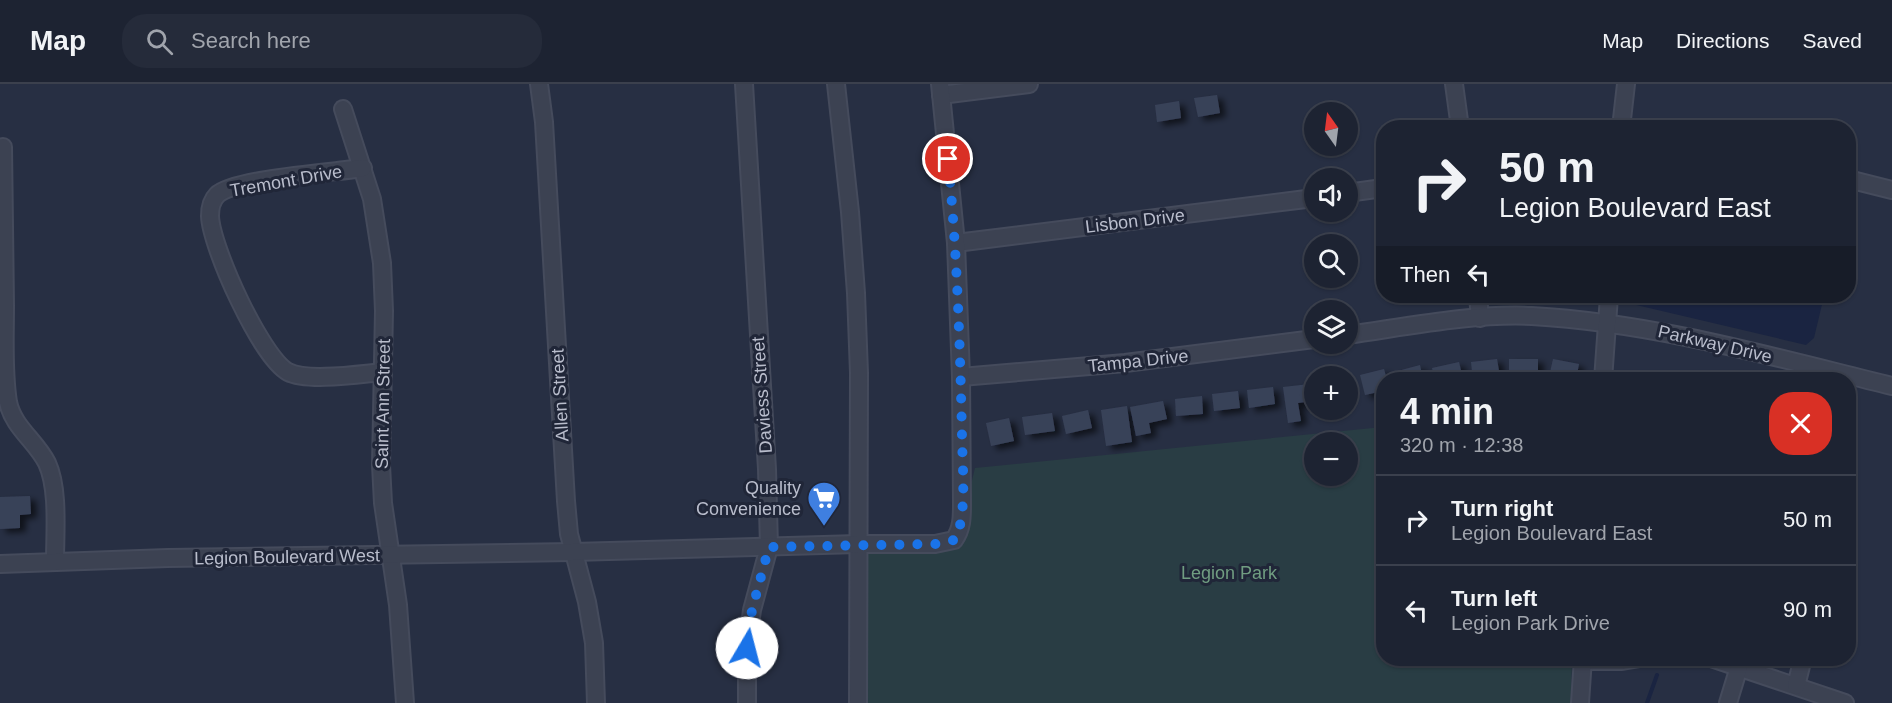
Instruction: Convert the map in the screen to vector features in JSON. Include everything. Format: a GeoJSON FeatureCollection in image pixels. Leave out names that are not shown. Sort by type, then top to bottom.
{"type":"FeatureCollection","features":[{"type":"Feature","properties":{"kind":"street","name":"Allen Street"},"geometry":{"type":"LineString","coordinates":[[539,84],[544,122],[569,534],[587,602],[594,643],[596,703]]}},
{"type":"Feature","properties":{"kind":"street","name":"Daviess Street"},"geometry":{"type":"LineString","coordinates":[[744,84],[769,547],[752,610],[747,648],[747,703]]}},
{"type":"Feature","properties":{"kind":"street"},"geometry":{"type":"LineString","coordinates":[[836,84],[850,212],[859,373],[858,703]]}},
{"type":"Feature","properties":{"kind":"street"},"geometry":{"type":"LineString","coordinates":[[961,377],[956,243],[940,89],[1029,84]]}},
{"type":"Feature","properties":{"kind":"street"},"geometry":{"type":"LineString","coordinates":[[1454,84],[1459,120]]}},
{"type":"Feature","properties":{"kind":"street"},"geometry":{"type":"LineString","coordinates":[[1622,120],[1626,84]]}},
{"type":"Feature","properties":{"kind":"street","name":"Saint Ann Street"},"geometry":{"type":"LineString","coordinates":[[344,109],[372,199],[382,264],[381,465],[390,555],[398,605],[405,703]]}},
{"type":"Feature","properties":{"kind":"street"},"geometry":{"type":"LineString","coordinates":[[3,147],[5,361],[8,400],[20,428],[41,452],[48,466],[54,498],[55,562]]}},
{"type":"Feature","properties":{"kind":"street","name":"Tremont Drive"},"geometry":{"type":"LineString","coordinates":[[363,168],[226,188],[216,196],[210,206],[210,219],[218,249],[233,286],[263,343],[278,365],[290,373],[303,376],[383,372]]}},
{"type":"Feature","properties":{"kind":"street"},"geometry":{"type":"LineString","coordinates":[[1856,181],[1892,190]]}},
{"type":"Feature","properties":{"kind":"street"},"geometry":{"type":"LineString","coordinates":[[1358,191],[1376,189]]}},
{"type":"Feature","properties":{"kind":"street","name":"Lisbon Drive"},"geometry":{"type":"LineString","coordinates":[[956,243],[1304,199]]}},
{"type":"Feature","properties":{"kind":"street"},"geometry":{"type":"LineString","coordinates":[[1479,303],[1480,318]]}},
{"type":"Feature","properties":{"kind":"street"},"geometry":{"type":"LineString","coordinates":[[1604,372],[1608,303]]}},
{"type":"Feature","properties":{"kind":"street"},"geometry":{"type":"LineString","coordinates":[[1358,334],[1480,318],[1531,316],[1607,323]]}},
{"type":"Feature","properties":{"kind":"street","name":"Parkway Drive"},"geometry":{"type":"LineString","coordinates":[[1607,323],[1646,328],[1833,372]]}},
{"type":"Feature","properties":{"kind":"street","name":"Tampa Drive"},"geometry":{"type":"LineString","coordinates":[[961,377],[1125,363],[1304,340]]}},
{"type":"Feature","properties":{"kind":"street","name":"Legion Boulevard West"},"geometry":{"type":"LineString","coordinates":[[0,564],[935,544],[954,540],[959,534],[961,524],[961,377]]}},
{"type":"Feature","properties":{"kind":"street","name":"Parkway Drive"},"geometry":{"type":"LineString","coordinates":[[1856,377],[1892,386]]}},
{"type":"Feature","properties":{"kind":"street"},"geometry":{"type":"LineString","coordinates":[[1580,703],[1583,666]]}},
{"type":"Feature","properties":{"kind":"street"},"geometry":{"type":"LineString","coordinates":[[1736,666],[1845,703]]}},
{"type":"Feature","properties":{"kind":"street"},"geometry":{"type":"LineString","coordinates":[[1796,686],[1801,666]]}},
{"type":"Feature","properties":{"kind":"street"},"geometry":{"type":"LineString","coordinates":[[1728,703],[1739,667]]}},
{"type":"Feature","properties":{"kind":"green space","name":"Legion Park"},"geometry":{"type":"Polygon","coordinates":[[[1376,428],[1376,666],[1572,666],[1571,703],[858,703],[858,544],[959,533],[975,468],[1304,435],[1304,486],[1358,486],[1358,432],[1333,432],[1376,428]]]}},
{"type":"Feature","properties":{"kind":"water"},"geometry":{"type":"Polygon","coordinates":[[[1822,303],[1814,338],[1806,345],[1632,304],[1822,303]]]}},
{"type":"Feature","properties":{"kind":"building"},"geometry":{"type":"Polygon","coordinates":[[[1217,95],[1220,113],[1198,117],[1194,98],[1217,95]]]}},
{"type":"Feature","properties":{"kind":"building"},"geometry":{"type":"Polygon","coordinates":[[[1179,101],[1181,118],[1157,122],[1155,105],[1179,101]]]}},
{"type":"Feature","properties":{"kind":"building"},"geometry":{"type":"Polygon","coordinates":[[[1497,359],[1499,372],[1472,372],[1471,362],[1497,359]]]}},
{"type":"Feature","properties":{"kind":"building"},"geometry":{"type":"Polygon","coordinates":[[[1509,359],[1538,359],[1538,372],[1509,372],[1509,359]]]}},
{"type":"Feature","properties":{"kind":"building"},"geometry":{"type":"Polygon","coordinates":[[[1553,359],[1579,364],[1578,372],[1550,372],[1553,359]]]}},
{"type":"Feature","properties":{"kind":"building"},"geometry":{"type":"Polygon","coordinates":[[[1459,362],[1461,372],[1433,372],[1432,368],[1459,362]]]}},
{"type":"Feature","properties":{"kind":"building"},"geometry":{"type":"Polygon","coordinates":[[[1420,365],[1421,372],[1394,372],[1420,365]]]}},
{"type":"Feature","properties":{"kind":"building"},"geometry":{"type":"Polygon","coordinates":[[[1384,369],[1385,372],[1376,372],[1376,393],[1365,395],[1360,375],[1384,369]]]}},
{"type":"Feature","properties":{"kind":"building"},"geometry":{"type":"Polygon","coordinates":[[[1304,385],[1304,402],[1298,403],[1301,421],[1288,423],[1283,387],[1304,385]]]}},
{"type":"Feature","properties":{"kind":"building"},"geometry":{"type":"Polygon","coordinates":[[[1273,387],[1275,404],[1249,408],[1247,390],[1273,387]]]}},
{"type":"Feature","properties":{"kind":"building"},"geometry":{"type":"Polygon","coordinates":[[[1238,391],[1240,408],[1214,411],[1212,394],[1238,391]]]}},
{"type":"Feature","properties":{"kind":"building"},"geometry":{"type":"Polygon","coordinates":[[[1202,396],[1203,414],[1176,416],[1175,399],[1202,396]]]}},
{"type":"Feature","properties":{"kind":"building"},"geometry":{"type":"Polygon","coordinates":[[[1163,401],[1167,419],[1149,423],[1151,433],[1136,436],[1130,407],[1163,401]]]}},
{"type":"Feature","properties":{"kind":"building"},"geometry":{"type":"Polygon","coordinates":[[[1127,406],[1132,442],[1106,446],[1101,410],[1127,406]]]}},
{"type":"Feature","properties":{"kind":"building"},"geometry":{"type":"Polygon","coordinates":[[[1088,410],[1092,428],[1066,434],[1062,416],[1088,410]]]}},
{"type":"Feature","properties":{"kind":"building"},"geometry":{"type":"Polygon","coordinates":[[[1052,413],[1055,431],[1025,435],[1022,417],[1052,413]]]}},
{"type":"Feature","properties":{"kind":"building"},"geometry":{"type":"Polygon","coordinates":[[[1009,418],[1014,441],[991,446],[986,423],[1009,418]]]}},
{"type":"Feature","properties":{"kind":"building"},"geometry":{"type":"Polygon","coordinates":[[[30,496],[31,514],[20,515],[20,528],[0,529],[0,497],[30,496]]]}},
{"type":"Feature","properties":{"kind":"waterway"},"geometry":{"type":"LineString","coordinates":[[1647,703],[1657,675]]}},
{"type":"Feature","properties":{"kind":"place","name":"Quality Convenience"},"geometry":{"type":"Point","coordinates":[824,527]}},
{"type":"Feature","properties":{"kind":"route"},"geometry":{"type":"LineString","coordinates":[[747,648],[752,610],[769,547],[935,544],[954,540],[959,534],[962,504],[961,377],[956,243],[948,159]]}}]}
